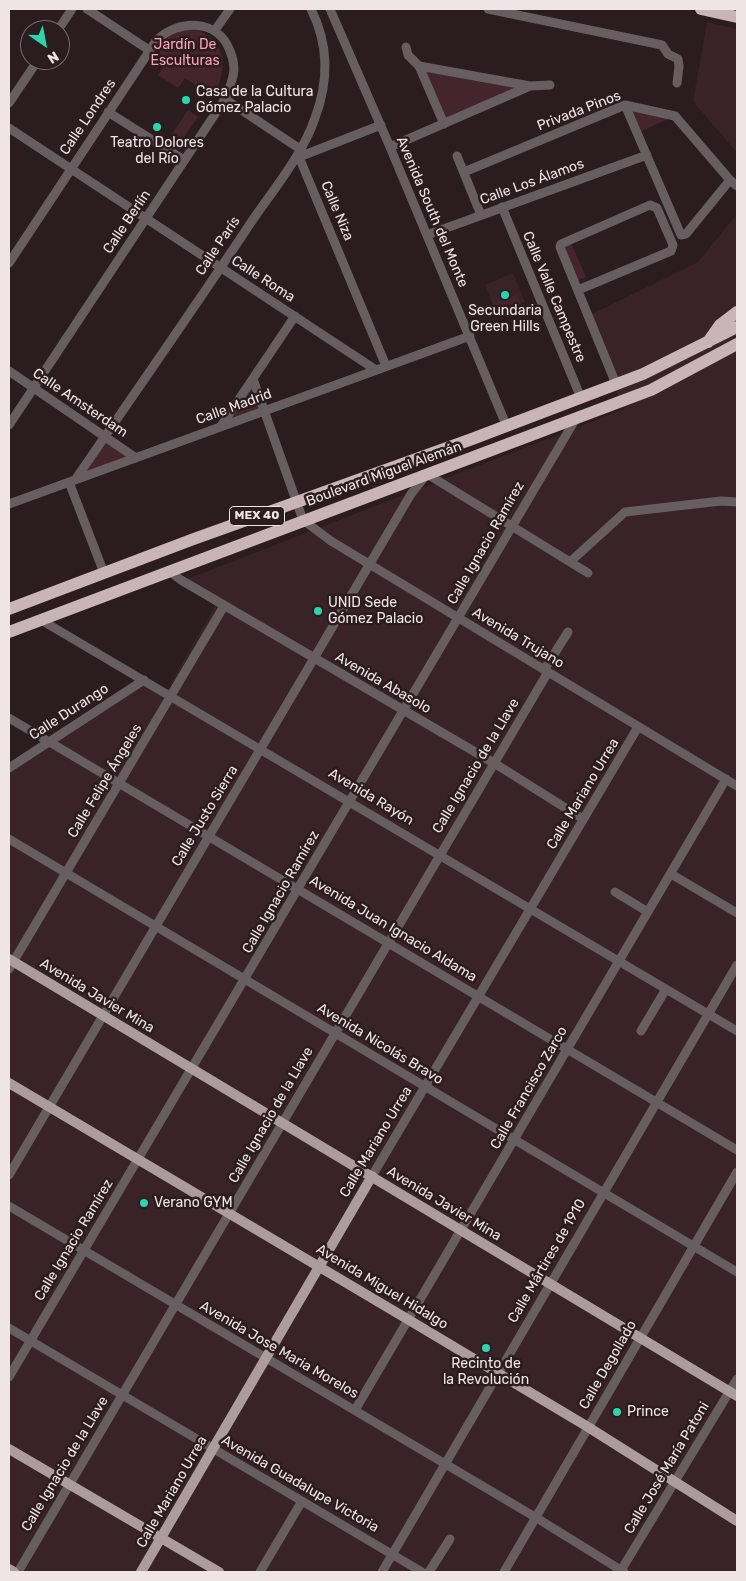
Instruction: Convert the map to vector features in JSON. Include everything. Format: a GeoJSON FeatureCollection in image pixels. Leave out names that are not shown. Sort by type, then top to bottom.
{"type":"FeatureCollection","features":[{"type":"Feature","properties":{"kind":"highway"},"geometry":{"type":"LineString","coordinates":[[701,9],[737,17]]}},
{"type":"Feature","properties":{"kind":"highway"},"geometry":{"type":"LineString","coordinates":[[707,344],[720,325],[737,312]]}},
{"type":"Feature","properties":{"kind":"highway","name":"Boulevard Miguel Alemán"},"geometry":{"type":"LineString","coordinates":[[9,609],[581,398],[707,344],[737,327]]}},
{"type":"Feature","properties":{"kind":"highway","name":"Boulevard Miguel Alemán"},"geometry":{"type":"LineString","coordinates":[[9,632],[303,520],[575,420],[650,390],[699,366],[737,344]]}},
{"type":"Feature","properties":{"kind":"highway"},"geometry":{"type":"LineString","coordinates":[[515,442],[522,433],[533,426],[565,415],[581,398]]}},
{"type":"Feature","properties":{"kind":"highway"},"geometry":{"type":"LineString","coordinates":[[427,474],[425,469],[428,465],[463,449],[472,439]]}},
{"type":"Feature","properties":{"kind":"main road","name":"Avenida Javier Mina"},"geometry":{"type":"LineString","coordinates":[[10,963],[103,1015],[734,1393]]}},
{"type":"Feature","properties":{"kind":"main road","name":"Avenida Miguel Hidalgo"},"geometry":{"type":"LineString","coordinates":[[9,1083],[588,1427],[737,1521]]}},
{"type":"Feature","properties":{"kind":"main road","name":"Calle Mariano Urrea"},"geometry":{"type":"LineString","coordinates":[[140,1572],[372,1176]]}},
{"type":"Feature","properties":{"kind":"main road"},"geometry":{"type":"LineString","coordinates":[[9,1449],[219,1572]]}},
{"type":"Feature","properties":{"kind":"main road"},"geometry":{"type":"LineString","coordinates":[[9,1570],[14,1572]]}},
{"type":"Feature","properties":{"kind":"street"},"geometry":{"type":"LineString","coordinates":[[65,20],[72,9]]}},
{"type":"Feature","properties":{"kind":"street"},"geometry":{"type":"LineString","coordinates":[[87,9],[149,50]]}},
{"type":"Feature","properties":{"kind":"street"},"geometry":{"type":"LineString","coordinates":[[215,30],[230,9]]}},
{"type":"Feature","properties":{"kind":"street","name":"Calle París"},"geometry":{"type":"LineString","coordinates":[[72,481],[106,436],[300,153],[315,120],[321,100],[326,63],[323,39],[311,9]]}},
{"type":"Feature","properties":{"kind":"street","name":"Avenida South del Monte"},"geometry":{"type":"LineString","coordinates":[[330,9],[390,146],[507,426]]}},
{"type":"Feature","properties":{"kind":"street"},"geometry":{"type":"LineString","coordinates":[[488,9],[662,45],[668,54],[678,59],[680,66],[677,83]]}},
{"type":"Feature","properties":{"kind":"street","name":"Calle Londres"},"geometry":{"type":"LineString","coordinates":[[9,263],[70,168],[149,50],[162,34],[179,26],[202,25],[215,30]]}},
{"type":"Feature","properties":{"kind":"street","name":"Calle Berlín"},"geometry":{"type":"LineString","coordinates":[[9,425],[225,100],[234,68],[228,46],[215,30]]}},
{"type":"Feature","properties":{"kind":"street"},"geometry":{"type":"LineString","coordinates":[[323,39],[339,30]]}},
{"type":"Feature","properties":{"kind":"street"},"geometry":{"type":"LineString","coordinates":[[406,48],[408,55],[419,66],[444,124]]}},
{"type":"Feature","properties":{"kind":"street"},"geometry":{"type":"LineString","coordinates":[[419,66],[530,86],[550,85]]}},
{"type":"Feature","properties":{"kind":"street"},"geometry":{"type":"LineString","coordinates":[[9,103],[31,70]]}},
{"type":"Feature","properties":{"kind":"street"},"geometry":{"type":"LineString","coordinates":[[390,146],[530,86]]}},
{"type":"Feature","properties":{"kind":"street"},"geometry":{"type":"LineString","coordinates":[[225,100],[300,153],[381,125]]}},
{"type":"Feature","properties":{"kind":"street"},"geometry":{"type":"LineString","coordinates":[[626,105],[683,236],[734,183]]}},
{"type":"Feature","properties":{"kind":"street","name":"Privada Pinos"},"geometry":{"type":"LineString","coordinates":[[464,172],[626,105],[675,116],[734,183]]}},
{"type":"Feature","properties":{"kind":"street"},"geometry":{"type":"LineString","coordinates":[[108,112],[184,160]]}},
{"type":"Feature","properties":{"kind":"street","name":"Calle Roma"},"geometry":{"type":"LineString","coordinates":[[9,128],[376,370]]}},
{"type":"Feature","properties":{"kind":"street","name":"Calle Niza"},"geometry":{"type":"LineString","coordinates":[[300,153],[386,366]]}},
{"type":"Feature","properties":{"kind":"street","name":"Calle Los Álamos"},"geometry":{"type":"LineString","coordinates":[[427,235],[647,155]]}},
{"type":"Feature","properties":{"kind":"street"},"geometry":{"type":"LineString","coordinates":[[457,156],[481,215]]}},
{"type":"Feature","properties":{"kind":"street"},"geometry":{"type":"LineString","coordinates":[[578,290],[671,251],[673,248],[654,206],[650,204],[561,244],[578,290],[616,384]]}},
{"type":"Feature","properties":{"kind":"street","name":"Calle Valle Campestre"},"geometry":{"type":"LineString","coordinates":[[502,208],[581,398]]}},
{"type":"Feature","properties":{"kind":"street"},"geometry":{"type":"LineString","coordinates":[[221,427],[294,316]]}},
{"type":"Feature","properties":{"kind":"street","name":"Calle Madrid"},"geometry":{"type":"LineString","coordinates":[[9,504],[470,336]]}},
{"type":"Feature","properties":{"kind":"street","name":"Calle Amsterdam"},"geometry":{"type":"LineString","coordinates":[[9,371],[136,458]]}},
{"type":"Feature","properties":{"kind":"street"},"geometry":{"type":"LineString","coordinates":[[253,379],[303,520]]}},
{"type":"Feature","properties":{"kind":"street","name":"Calle Ignacio Ramírez"},"geometry":{"type":"LineString","coordinates":[[9,1377],[575,420]]}},
{"type":"Feature","properties":{"kind":"street"},"geometry":{"type":"LineString","coordinates":[[427,474],[588,573]]}},
{"type":"Feature","properties":{"kind":"street","name":"Calle Justo Sierra"},"geometry":{"type":"LineString","coordinates":[[9,1175],[411,494],[427,474]]}},
{"type":"Feature","properties":{"kind":"street"},"geometry":{"type":"LineString","coordinates":[[72,481],[104,573]]}},
{"type":"Feature","properties":{"kind":"street"},"geometry":{"type":"LineString","coordinates":[[570,562],[625,512],[721,501],[737,502]]}},
{"type":"Feature","properties":{"kind":"street","name":"Avenida Trujano"},"geometry":{"type":"LineString","coordinates":[[303,520],[331,541],[737,786]]}},
{"type":"Feature","properties":{"kind":"street","name":"Avenida Abasolo"},"geometry":{"type":"LineString","coordinates":[[169,571],[224,606],[494,763],[583,819]]}},
{"type":"Feature","properties":{"kind":"street","name":"Calle Felipe Ángeles"},"geometry":{"type":"LineString","coordinates":[[10,963],[66,873],[224,606]]}},
{"type":"Feature","properties":{"kind":"street","name":"Avenida Rayón"},"geometry":{"type":"LineString","coordinates":[[40,620],[261,748],[737,1031]]}},
{"type":"Feature","properties":{"kind":"street","name":"Calle Ignacio de la Llave"},"geometry":{"type":"LineString","coordinates":[[18,1572],[494,763],[568,632]]}},
{"type":"Feature","properties":{"kind":"street","name":"Calle Durango"},"geometry":{"type":"LineString","coordinates":[[10,769],[144,680]]}},
{"type":"Feature","properties":{"kind":"street","name":"Avenida Juan Ignacio Aldama"},"geometry":{"type":"LineString","coordinates":[[9,718],[737,1150]]}},
{"type":"Feature","properties":{"kind":"street","name":"Calle Mariano Urrea"},"geometry":{"type":"LineString","coordinates":[[372,1176],[638,727]]}},
{"type":"Feature","properties":{"kind":"street","name":"Calle Francisco Zarco"},"geometry":{"type":"LineString","coordinates":[[355,1410],[726,779]]}},
{"type":"Feature","properties":{"kind":"street","name":"Avenida Nicolás Bravo"},"geometry":{"type":"LineString","coordinates":[[9,839],[737,1272]]}},
{"type":"Feature","properties":{"kind":"street"},"geometry":{"type":"LineString","coordinates":[[671,874],[737,913]]}},
{"type":"Feature","properties":{"kind":"street"},"geometry":{"type":"LineString","coordinates":[[615,892],[648,912]]}},
{"type":"Feature","properties":{"kind":"street","name":"Calle Mártires de 1910"},"geometry":{"type":"LineString","coordinates":[[382,1572],[737,965]]}},
{"type":"Feature","properties":{"kind":"street"},"geometry":{"type":"LineString","coordinates":[[641,1031],[666,988]]}},
{"type":"Feature","properties":{"kind":"street","name":"Calle Degollado"},"geometry":{"type":"LineString","coordinates":[[504,1572],[737,1172]]}},
{"type":"Feature","properties":{"kind":"street","name":"Avenida Jose Maria Morelos"},"geometry":{"type":"LineString","coordinates":[[9,1206],[535,1517],[622,1572]]}},
{"type":"Feature","properties":{"kind":"street","name":"Avenida Guadalupe Victoria"},"geometry":{"type":"LineString","coordinates":[[9,1328],[422,1572]]}},
{"type":"Feature","properties":{"kind":"street","name":"Calle José María Patoni"},"geometry":{"type":"LineString","coordinates":[[622,1572],[673,1482],[734,1393],[737,1379]]}},
{"type":"Feature","properties":{"kind":"street"},"geometry":{"type":"LineString","coordinates":[[260,1572],[302,1501]]}},
{"type":"Feature","properties":{"kind":"street"},"geometry":{"type":"LineString","coordinates":[[429,1572],[450,1538]]}},
{"type":"Feature","properties":{"kind":"shaded area"},"geometry":{"type":"Polygon","coordinates":[[[707,22],[737,29],[737,153],[693,101],[707,22]]]}},
{"type":"Feature","properties":{"kind":"shaded area"},"geometry":{"type":"Polygon","coordinates":[[[737,214],[737,1572],[9,1572],[9,763],[137,679],[165,694],[216,604],[180,582],[624,409],[584,318],[698,262],[737,214]]]}},
{"type":"Feature","properties":{"kind":"shaded area","name":"Secundaria Green Hills"},"geometry":{"type":"Polygon","coordinates":[[[513,273],[525,302],[497,314],[485,285],[513,273]]]}},
{"type":"Feature","properties":{"kind":"green space","name":"Jardín De Esculturas"},"geometry":{"type":"Polygon","coordinates":[[[192,28],[204,33],[212,40],[222,56],[221,76],[212,97],[185,78],[178,88],[158,75],[164,67],[144,54],[161,35],[192,28]]]}},
{"type":"Feature","properties":{"kind":"green space"},"geometry":{"type":"Polygon","coordinates":[[[422,71],[520,87],[442,121],[422,71]]]}},
{"type":"Feature","properties":{"kind":"green space"},"geometry":{"type":"Polygon","coordinates":[[[627,109],[666,117],[668,119],[637,133],[627,109]]]}},
{"type":"Feature","properties":{"kind":"green space"},"geometry":{"type":"Polygon","coordinates":[[[188,110],[198,117],[174,152],[164,146],[188,110]]]}},
{"type":"Feature","properties":{"kind":"green space"},"geometry":{"type":"Polygon","coordinates":[[[570,241],[586,277],[576,281],[561,245],[570,241]]]}},
{"type":"Feature","properties":{"kind":"green space"},"geometry":{"type":"Polygon","coordinates":[[[517,295],[521,304],[497,314],[493,304],[517,295]]]}},
{"type":"Feature","properties":{"kind":"green space"},"geometry":{"type":"Polygon","coordinates":[[[250,380],[261,411],[217,427],[250,380]]]}},
{"type":"Feature","properties":{"kind":"green space"},"geometry":{"type":"Polygon","coordinates":[[[106,435],[135,457],[78,477],[106,435]]]}},
{"type":"Feature","properties":{"kind":"place","name":"Casa de la Cultura Gómez Palacio"},"geometry":{"type":"Point","coordinates":[186,100]}},
{"type":"Feature","properties":{"kind":"place","name":"Teatro Dolores del Río"},"geometry":{"type":"Point","coordinates":[157,127]}},
{"type":"Feature","properties":{"kind":"place","name":"Secundaria Green Hills"},"geometry":{"type":"Point","coordinates":[505,295]}},
{"type":"Feature","properties":{"kind":"place","name":"UNID Sede Gómez Palacio"},"geometry":{"type":"Point","coordinates":[318,611]}},
{"type":"Feature","properties":{"kind":"place","name":"Verano GYM"},"geometry":{"type":"Point","coordinates":[144,1203]}},
{"type":"Feature","properties":{"kind":"place","name":"Recinto de la Revolución"},"geometry":{"type":"Point","coordinates":[486,1348]}},
{"type":"Feature","properties":{"kind":"place","name":"Prince"},"geometry":{"type":"Point","coordinates":[617,1412]}}]}
